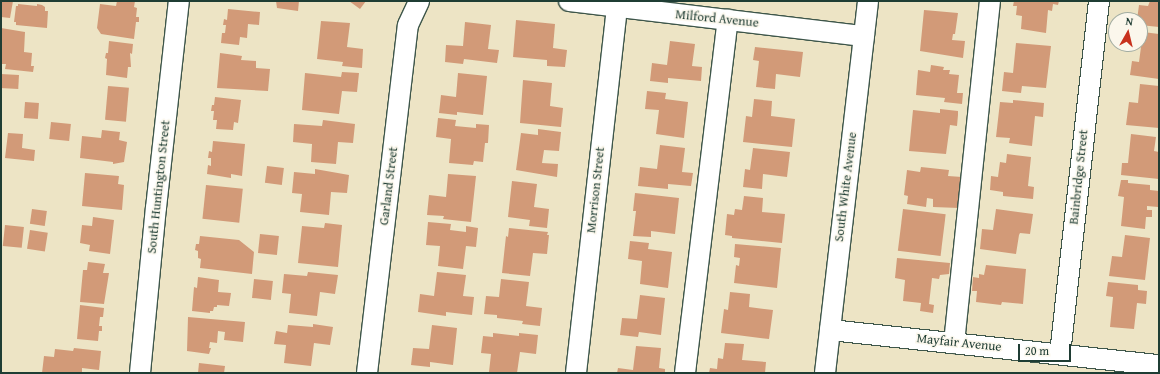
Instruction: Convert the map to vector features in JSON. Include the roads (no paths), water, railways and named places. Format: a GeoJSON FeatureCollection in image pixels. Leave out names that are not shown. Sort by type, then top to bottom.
{"type":"FeatureCollection","features":[{"type":"Feature","properties":{"kind":"street","name":"South Huntington Street"},"geometry":{"type":"LineString","coordinates":[[140,373],[156,201],[179,1]]}},
{"type":"Feature","properties":{"kind":"street","name":"Garland Street"},"geometry":{"type":"LineString","coordinates":[[368,373],[408,24],[419,1]]}},
{"type":"Feature","properties":{"kind":"street","name":"Milford Avenue"},"geometry":{"type":"LineString","coordinates":[[569,1],[617,8],[864,36]]}},
{"type":"Feature","properties":{"kind":"street","name":"South White Avenue"},"geometry":{"type":"LineString","coordinates":[[825,373],[868,1]]}},
{"type":"Feature","properties":{"kind":"street"},"geometry":{"type":"LineString","coordinates":[[954,343],[990,1]]}},
{"type":"Feature","properties":{"kind":"street","name":"Bainbridge Street"},"geometry":{"type":"LineString","coordinates":[[1060,354],[1099,1]]}},
{"type":"Feature","properties":{"kind":"street","name":"Morrison Street"},"geometry":{"type":"LineString","coordinates":[[576,373],[617,8]]}},
{"type":"Feature","properties":{"kind":"street"},"geometry":{"type":"LineString","coordinates":[[685,373],[728,20]]}},
{"type":"Feature","properties":{"kind":"street","name":"Mayfair Avenue"},"geometry":{"type":"LineString","coordinates":[[830,330],[1159,365]]}}]}
